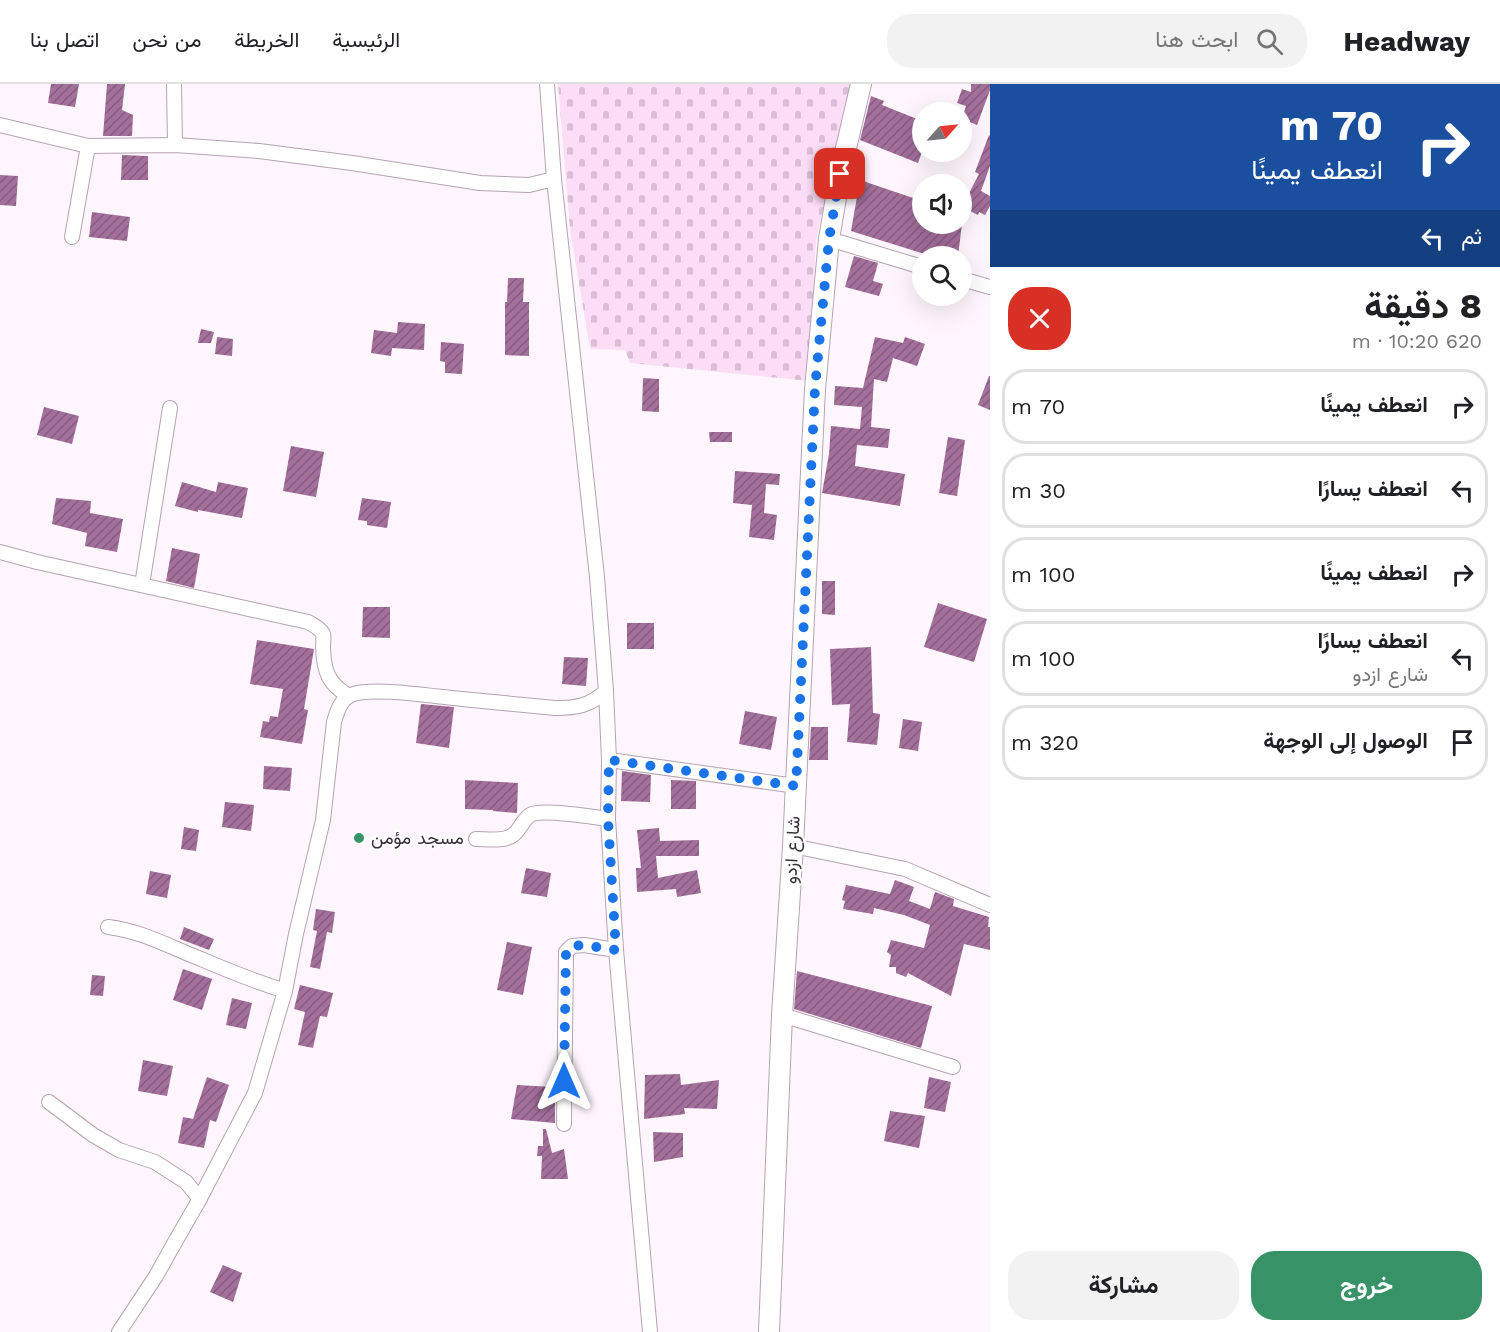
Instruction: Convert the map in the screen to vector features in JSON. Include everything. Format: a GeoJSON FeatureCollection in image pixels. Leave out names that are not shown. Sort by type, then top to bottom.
{"type":"FeatureCollection","features":[{"type":"Feature","properties":{"kind":"street"},"geometry":{"type":"LineString","coordinates":[[174,84],[175,145]]}},
{"type":"Feature","properties":{"kind":"street"},"geometry":{"type":"LineString","coordinates":[[547,84],[554,179],[590,497],[606,691],[609,760],[608,819],[616,950],[650,1332]]}},
{"type":"Feature","properties":{"kind":"street","name":"شارع ازدو"},"geometry":{"type":"LineString","coordinates":[[769,1332],[782,1016],[793,846],[815,388],[829,239],[840,174],[861,84]]}},
{"type":"Feature","properties":{"kind":"street"},"geometry":{"type":"LineString","coordinates":[[0,124],[87,146],[175,145],[259,151],[480,183],[529,185],[554,179]]}},
{"type":"Feature","properties":{"kind":"street"},"geometry":{"type":"LineString","coordinates":[[72,237],[87,146]]}},
{"type":"Feature","properties":{"kind":"street"},"geometry":{"type":"LineString","coordinates":[[829,239],[912,264]]}},
{"type":"Feature","properties":{"kind":"street"},"geometry":{"type":"LineString","coordinates":[[972,282],[990,287]]}},
{"type":"Feature","properties":{"kind":"street"},"geometry":{"type":"LineString","coordinates":[[142,585],[170,408]]}},
{"type":"Feature","properties":{"kind":"street"},"geometry":{"type":"LineString","coordinates":[[0,552],[308,622],[316,626],[323,634],[325,668],[330,679],[338,690],[349,696]]}},
{"type":"Feature","properties":{"kind":"street"},"geometry":{"type":"LineString","coordinates":[[119,1332],[156,1276],[200,1199],[255,1093],[285,991],[322,820],[334,722],[342,702],[349,696],[360,692],[394,692],[570,708],[591,703],[606,691]]}},
{"type":"Feature","properties":{"kind":"street"},"geometry":{"type":"LineString","coordinates":[[609,760],[796,786]]}},
{"type":"Feature","properties":{"kind":"street"},"geometry":{"type":"LineString","coordinates":[[476,839],[504,839],[513,835],[528,816],[536,813],[608,819]]}},
{"type":"Feature","properties":{"kind":"street"},"geometry":{"type":"LineString","coordinates":[[793,846],[905,869],[990,905]]}},
{"type":"Feature","properties":{"kind":"street"},"geometry":{"type":"LineString","coordinates":[[108,927],[124,929],[152,938],[199,959],[285,991]]}},
{"type":"Feature","properties":{"kind":"street"},"geometry":{"type":"LineString","coordinates":[[564,1124],[566,952],[572,946],[584,945],[616,950]]}},
{"type":"Feature","properties":{"kind":"street"},"geometry":{"type":"LineString","coordinates":[[782,1016],[953,1067]]}},
{"type":"Feature","properties":{"kind":"street"},"geometry":{"type":"LineString","coordinates":[[49,1102],[93,1135],[119,1150],[155,1162],[186,1182],[200,1199]]}},
{"type":"Feature","properties":{"kind":"green space"},"geometry":{"type":"Polygon","coordinates":[[[558,84],[852,84],[816,240],[809,381],[630,363],[625,350],[590,349],[570,229],[558,84]]]}},
{"type":"Feature","properties":{"kind":"building"},"geometry":{"type":"Polygon","coordinates":[[[51,84],[79,84],[75,107],[48,103],[51,84]]]}},
{"type":"Feature","properties":{"kind":"building"},"geometry":{"type":"Polygon","coordinates":[[[107,84],[125,84],[122,110],[133,115],[132,136],[103,136],[107,84]]]}},
{"type":"Feature","properties":{"kind":"building"},"geometry":{"type":"Polygon","coordinates":[[[971,84],[990,84],[990,90],[977,125],[972,123],[972,102],[957,102],[962,89],[971,92],[971,84]]]}},
{"type":"Feature","properties":{"kind":"building"},"geometry":{"type":"Polygon","coordinates":[[[871,96],[884,101],[882,105],[912,117],[912,161],[860,140],[871,96]]]}},
{"type":"Feature","properties":{"kind":"building"},"geometry":{"type":"Polygon","coordinates":[[[989,135],[990,166],[981,191],[990,196],[990,206],[985,215],[972,212],[972,188],[979,174],[975,172],[989,135]]]}},
{"type":"Feature","properties":{"kind":"building"},"geometry":{"type":"Polygon","coordinates":[[[122,155],[148,156],[148,180],[121,180],[122,155]]]}},
{"type":"Feature","properties":{"kind":"building"},"geometry":{"type":"Polygon","coordinates":[[[0,175],[18,176],[16,206],[0,205],[0,175]]]}},
{"type":"Feature","properties":{"kind":"building"},"geometry":{"type":"Polygon","coordinates":[[[860,180],[912,198],[912,234],[961,234],[959,246],[912,246],[912,250],[851,231],[860,180]]]}},
{"type":"Feature","properties":{"kind":"building"},"geometry":{"type":"Polygon","coordinates":[[[92,212],[130,217],[127,241],[89,237],[92,212]]]}},
{"type":"Feature","properties":{"kind":"building"},"geometry":{"type":"Polygon","coordinates":[[[854,256],[878,263],[873,281],[883,284],[879,296],[845,287],[854,256]]]}},
{"type":"Feature","properties":{"kind":"building"},"geometry":{"type":"Polygon","coordinates":[[[508,278],[524,278],[523,302],[529,302],[529,356],[505,355],[505,302],[507,302],[508,278]]]}},
{"type":"Feature","properties":{"kind":"building"},"geometry":{"type":"Polygon","coordinates":[[[398,322],[425,324],[424,350],[392,348],[391,356],[371,353],[374,330],[397,333],[398,322]]]}},
{"type":"Feature","properties":{"kind":"building"},"geometry":{"type":"Polygon","coordinates":[[[201,329],[214,332],[211,343],[198,343],[201,329]]]}},
{"type":"Feature","properties":{"kind":"building"},"geometry":{"type":"Polygon","coordinates":[[[217,337],[233,339],[232,356],[215,354],[217,337]]]}},
{"type":"Feature","properties":{"kind":"building"},"geometry":{"type":"Polygon","coordinates":[[[875,337],[903,343],[905,337],[925,344],[917,366],[893,358],[887,382],[874,379],[871,427],[890,429],[888,448],[857,445],[855,466],[905,474],[900,506],[822,493],[831,426],[860,429],[862,407],[834,405],[835,386],[863,388],[875,337]]]}},
{"type":"Feature","properties":{"kind":"building"},"geometry":{"type":"Polygon","coordinates":[[[441,342],[464,344],[462,374],[445,373],[445,362],[440,361],[441,342]]]}},
{"type":"Feature","properties":{"kind":"building"},"geometry":{"type":"Polygon","coordinates":[[[990,376],[990,410],[978,405],[990,376]]]}},
{"type":"Feature","properties":{"kind":"building"},"geometry":{"type":"Polygon","coordinates":[[[643,378],[659,379],[659,412],[642,411],[643,378]]]}},
{"type":"Feature","properties":{"kind":"building"},"geometry":{"type":"Polygon","coordinates":[[[44,407],[79,416],[72,444],[37,435],[44,407]]]}},
{"type":"Feature","properties":{"kind":"building"},"geometry":{"type":"Polygon","coordinates":[[[709,432],[732,432],[732,442],[710,442],[709,432]]]}},
{"type":"Feature","properties":{"kind":"building"},"geometry":{"type":"Polygon","coordinates":[[[948,437],[965,440],[957,496],[939,493],[948,437]]]}},
{"type":"Feature","properties":{"kind":"building"},"geometry":{"type":"Polygon","coordinates":[[[291,446],[324,452],[316,497],[283,491],[291,446]]]}},
{"type":"Feature","properties":{"kind":"building"},"geometry":{"type":"Polygon","coordinates":[[[735,471],[780,474],[779,485],[766,484],[764,513],[777,515],[774,540],[749,537],[752,505],[733,503],[735,471]]]}},
{"type":"Feature","properties":{"kind":"building"},"geometry":{"type":"Polygon","coordinates":[[[182,482],[216,492],[218,482],[248,488],[242,518],[198,510],[198,512],[175,506],[182,482]]]}},
{"type":"Feature","properties":{"kind":"building"},"geometry":{"type":"Polygon","coordinates":[[[56,498],[91,501],[90,513],[123,519],[117,552],[85,546],[87,533],[52,524],[56,498]]]}},
{"type":"Feature","properties":{"kind":"building"},"geometry":{"type":"Polygon","coordinates":[[[362,498],[391,502],[387,528],[367,525],[367,521],[358,520],[362,498]]]}},
{"type":"Feature","properties":{"kind":"building"},"geometry":{"type":"Polygon","coordinates":[[[172,548],[200,554],[194,588],[166,581],[172,548]]]}},
{"type":"Feature","properties":{"kind":"building"},"geometry":{"type":"Polygon","coordinates":[[[822,581],[835,581],[835,615],[822,614],[822,581]]]}},
{"type":"Feature","properties":{"kind":"building"},"geometry":{"type":"Polygon","coordinates":[[[938,603],[987,619],[974,662],[924,647],[938,603]]]}},
{"type":"Feature","properties":{"kind":"building"},"geometry":{"type":"Polygon","coordinates":[[[363,607],[390,607],[390,638],[362,637],[363,607]]]}},
{"type":"Feature","properties":{"kind":"building"},"geometry":{"type":"Polygon","coordinates":[[[627,623],[654,623],[654,649],[627,649],[627,623]]]}},
{"type":"Feature","properties":{"kind":"building"},"geometry":{"type":"Polygon","coordinates":[[[257,640],[314,649],[304,709],[308,710],[302,744],[260,737],[263,721],[269,722],[270,716],[278,717],[283,689],[250,684],[257,640]]]}},
{"type":"Feature","properties":{"kind":"building"},"geometry":{"type":"Polygon","coordinates":[[[871,647],[873,713],[880,714],[877,745],[847,742],[850,704],[832,705],[830,649],[871,647]]]}},
{"type":"Feature","properties":{"kind":"building"},"geometry":{"type":"Polygon","coordinates":[[[564,657],[588,658],[586,686],[562,684],[564,657]]]}},
{"type":"Feature","properties":{"kind":"building"},"geometry":{"type":"Polygon","coordinates":[[[421,704],[454,707],[449,748],[416,743],[421,704]]]}},
{"type":"Feature","properties":{"kind":"building"},"geometry":{"type":"Polygon","coordinates":[[[745,711],[777,717],[771,750],[739,744],[745,711]]]}},
{"type":"Feature","properties":{"kind":"building"},"geometry":{"type":"Polygon","coordinates":[[[903,719],[922,722],[918,751],[899,748],[903,719]]]}},
{"type":"Feature","properties":{"kind":"building"},"geometry":{"type":"Polygon","coordinates":[[[811,727],[828,727],[828,760],[809,760],[811,727]]]}},
{"type":"Feature","properties":{"kind":"building"},"geometry":{"type":"Polygon","coordinates":[[[264,766],[292,768],[290,791],[263,789],[264,766]]]}},
{"type":"Feature","properties":{"kind":"building"},"geometry":{"type":"Polygon","coordinates":[[[622,771],[651,775],[650,802],[621,801],[622,771]]]}},
{"type":"Feature","properties":{"kind":"building"},"geometry":{"type":"Polygon","coordinates":[[[465,780],[518,783],[517,813],[465,809],[465,780]]]}},
{"type":"Feature","properties":{"kind":"building"},"geometry":{"type":"Polygon","coordinates":[[[671,780],[696,781],[696,809],[671,809],[671,780]]]}},
{"type":"Feature","properties":{"kind":"building"},"geometry":{"type":"Polygon","coordinates":[[[225,802],[254,805],[251,831],[222,827],[225,802]]]}},
{"type":"Feature","properties":{"kind":"building"},"geometry":{"type":"Polygon","coordinates":[[[184,827],[199,830],[196,851],[181,849],[184,827]]]}},
{"type":"Feature","properties":{"kind":"building"},"geometry":{"type":"Polygon","coordinates":[[[659,828],[660,841],[699,840],[699,856],[656,856],[658,878],[697,870],[701,893],[677,897],[676,889],[637,892],[636,868],[641,868],[637,830],[659,828]]]}},
{"type":"Feature","properties":{"kind":"building"},"geometry":{"type":"Polygon","coordinates":[[[526,868],[551,873],[547,897],[521,893],[526,868]]]}},
{"type":"Feature","properties":{"kind":"building"},"geometry":{"type":"Polygon","coordinates":[[[150,871],[171,875],[167,898],[146,894],[150,871]]]}},
{"type":"Feature","properties":{"kind":"building"},"geometry":{"type":"Polygon","coordinates":[[[895,880],[914,887],[909,901],[930,909],[935,892],[954,899],[953,906],[989,917],[990,950],[964,944],[951,996],[908,973],[906,977],[896,973],[896,967],[889,967],[891,955],[887,952],[891,940],[924,948],[930,925],[904,915],[874,908],[873,914],[843,909],[845,901],[842,900],[846,885],[890,894],[895,880]]]}},
{"type":"Feature","properties":{"kind":"building"},"geometry":{"type":"Polygon","coordinates":[[[316,909],[335,912],[332,933],[327,932],[320,969],[310,967],[317,931],[313,930],[316,909]]]}},
{"type":"Feature","properties":{"kind":"building"},"geometry":{"type":"Polygon","coordinates":[[[184,927],[214,939],[209,950],[180,939],[184,927]]]}},
{"type":"Feature","properties":{"kind":"building"},"geometry":{"type":"Polygon","coordinates":[[[507,942],[532,947],[523,995],[497,990],[507,942]]]}},
{"type":"Feature","properties":{"kind":"building"},"geometry":{"type":"Polygon","coordinates":[[[183,969],[212,979],[202,1010],[173,1000],[183,969]]]}},
{"type":"Feature","properties":{"kind":"building"},"geometry":{"type":"Polygon","coordinates":[[[797,971],[932,1006],[921,1048],[794,1009],[797,971]]]}},
{"type":"Feature","properties":{"kind":"building"},"geometry":{"type":"Polygon","coordinates":[[[92,975],[105,976],[103,996],[90,995],[92,975]]]}},
{"type":"Feature","properties":{"kind":"building"},"geometry":{"type":"Polygon","coordinates":[[[300,985],[333,993],[327,1017],[320,1016],[313,1048],[298,1045],[305,1012],[294,1009],[300,985]]]}},
{"type":"Feature","properties":{"kind":"building"},"geometry":{"type":"Polygon","coordinates":[[[232,998],[252,1003],[246,1029],[226,1025],[232,998]]]}},
{"type":"Feature","properties":{"kind":"building"},"geometry":{"type":"Polygon","coordinates":[[[143,1060],[173,1066],[167,1096],[138,1091],[143,1060]]]}},
{"type":"Feature","properties":{"kind":"building"},"geometry":{"type":"Polygon","coordinates":[[[680,1074],[681,1085],[719,1080],[717,1109],[684,1108],[685,1114],[644,1119],[645,1075],[680,1074]]]}},
{"type":"Feature","properties":{"kind":"building"},"geometry":{"type":"Polygon","coordinates":[[[207,1077],[229,1085],[216,1122],[210,1120],[204,1148],[178,1143],[183,1117],[193,1119],[207,1077]]]}},
{"type":"Feature","properties":{"kind":"building"},"geometry":{"type":"Polygon","coordinates":[[[929,1077],[951,1082],[945,1112],[924,1108],[929,1077]]]}},
{"type":"Feature","properties":{"kind":"building"},"geometry":{"type":"Polygon","coordinates":[[[517,1085],[553,1087],[555,1123],[511,1119],[517,1085]]]}},
{"type":"Feature","properties":{"kind":"building"},"geometry":{"type":"Polygon","coordinates":[[[890,1111],[925,1116],[919,1148],[884,1141],[890,1111]]]}},
{"type":"Feature","properties":{"kind":"building"},"geometry":{"type":"Polygon","coordinates":[[[543,1129],[546,1129],[552,1153],[564,1149],[568,1179],[541,1179],[542,1156],[537,1156],[538,1146],[543,1146],[543,1129]]]}},
{"type":"Feature","properties":{"kind":"building"},"geometry":{"type":"Polygon","coordinates":[[[653,1132],[683,1133],[683,1157],[654,1162],[653,1132]]]}},
{"type":"Feature","properties":{"kind":"building"},"geometry":{"type":"Polygon","coordinates":[[[223,1265],[242,1273],[233,1302],[210,1292],[223,1265]]]}},
{"type":"Feature","properties":{"kind":"place","name":"مسجد مؤمن"},"geometry":{"type":"Point","coordinates":[359,838]}},
{"type":"Feature","properties":{"kind":"route"},"geometry":{"type":"LineString","coordinates":[[564,1081],[566,952],[572,946],[584,945],[616,950],[608,819],[609,760],[796,786],[815,388],[829,239],[840,174]]}}]}
